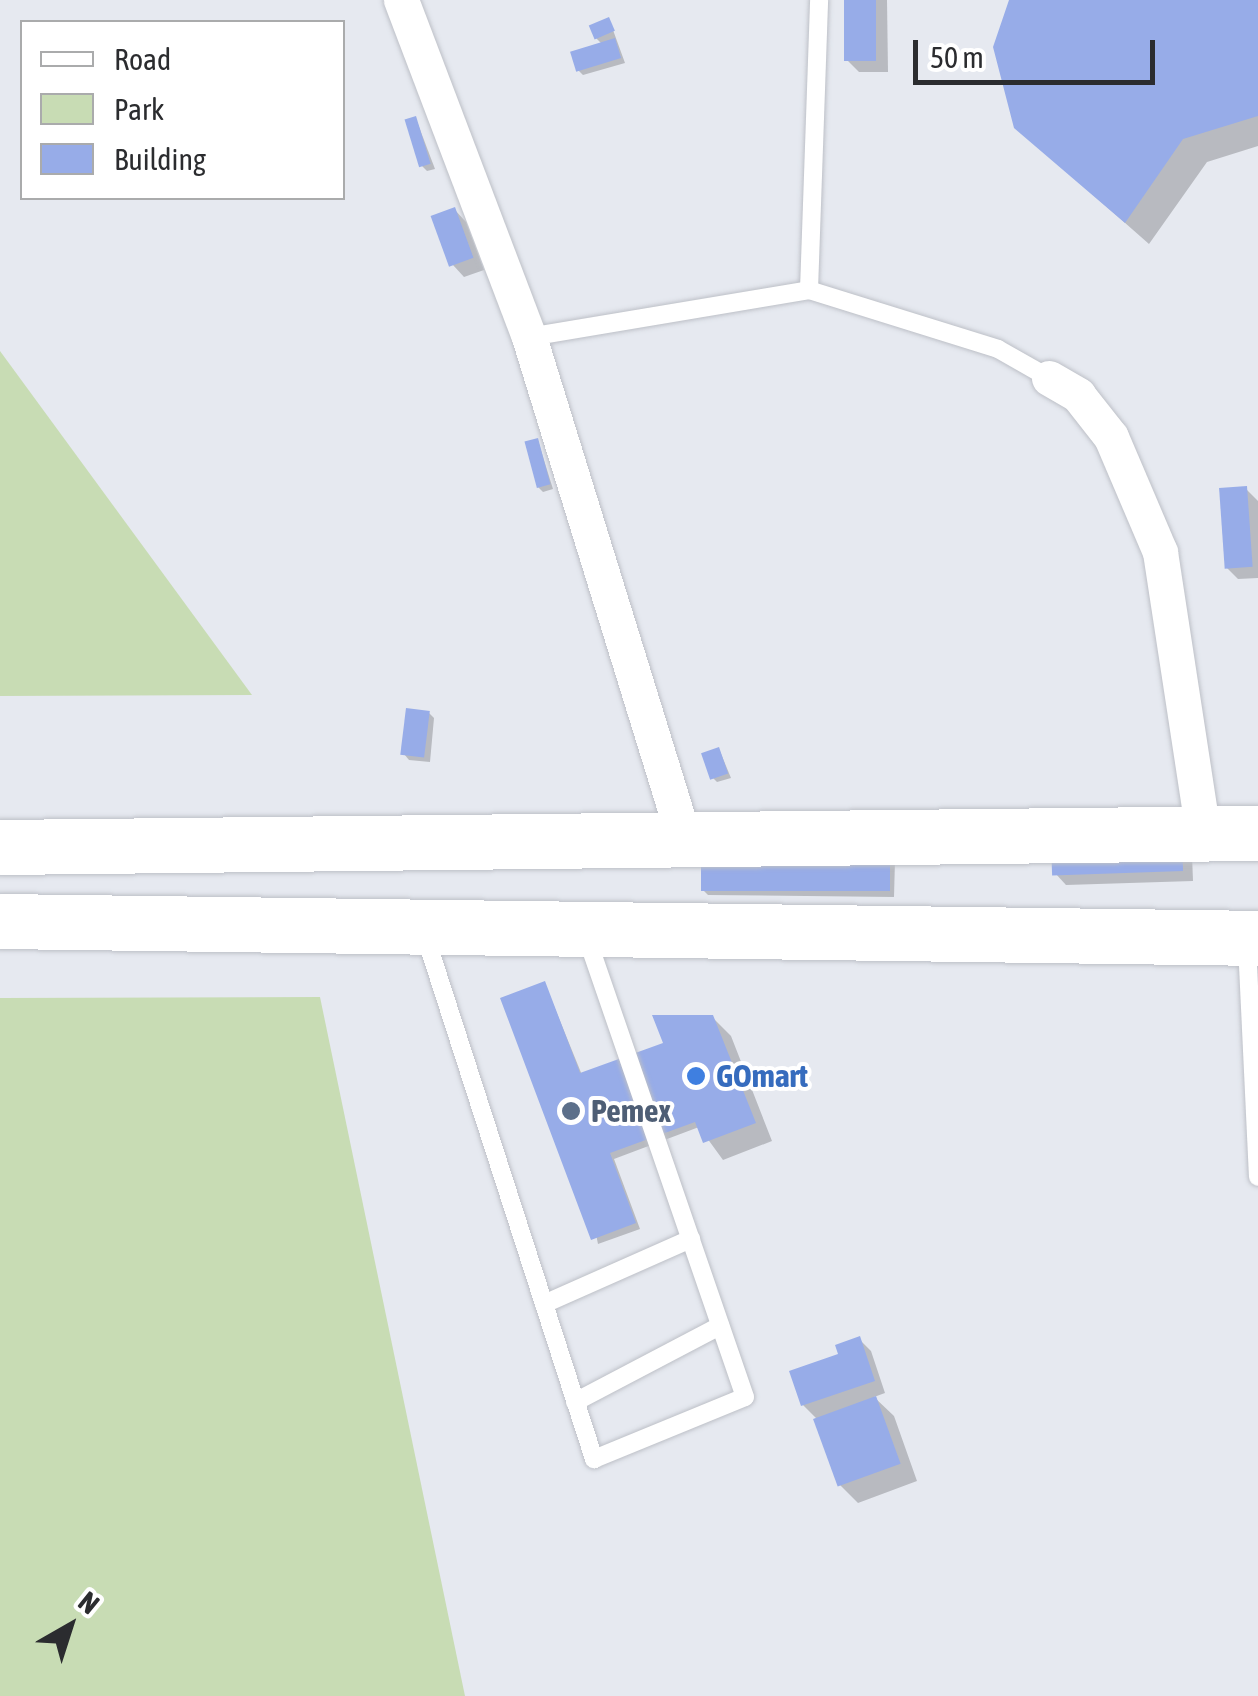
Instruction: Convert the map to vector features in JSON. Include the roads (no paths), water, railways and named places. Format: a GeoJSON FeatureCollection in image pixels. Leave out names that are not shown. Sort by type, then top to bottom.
{"type":"FeatureCollection","features":[{"type":"Feature","properties":{"kind":"highway"},"geometry":{"type":"LineString","coordinates":[[0,847],[683,835],[1258,833]]}},
{"type":"Feature","properties":{"kind":"highway"},"geometry":{"type":"LineString","coordinates":[[0,921],[1252,938]]}},
{"type":"Feature","properties":{"kind":"street"},"geometry":{"type":"LineString","coordinates":[[402,0],[528,338],[683,835]]}},
{"type":"Feature","properties":{"kind":"street"},"geometry":{"type":"LineString","coordinates":[[1049,378],[1078,395],[1111,437],[1160,552],[1203,834]]}},
{"type":"Feature","properties":{"kind":"lane"},"geometry":{"type":"LineString","coordinates":[[809,290],[819,0]]}},
{"type":"Feature","properties":{"kind":"lane"},"geometry":{"type":"LineString","coordinates":[[528,338],[809,290],[998,349],[1049,378]]}},
{"type":"Feature","properties":{"kind":"lane"},"geometry":{"type":"LineString","coordinates":[[423,927],[594,1460],[745,1397],[584,929]]}},
{"type":"Feature","properties":{"kind":"lane"},"geometry":{"type":"LineString","coordinates":[[1252,938],[1258,1178]]}},
{"type":"Feature","properties":{"kind":"lane"},"geometry":{"type":"LineString","coordinates":[[544,1304],[690,1239]]}},
{"type":"Feature","properties":{"kind":"lane"},"geometry":{"type":"LineString","coordinates":[[575,1402],[720,1326]]}},
{"type":"Feature","properties":{"kind":"place","name":"GOmart"},"geometry":{"type":"Point","coordinates":[696,1076]}},
{"type":"Feature","properties":{"kind":"place","name":"Pemex"},"geometry":{"type":"Point","coordinates":[571,1111]}}]}
